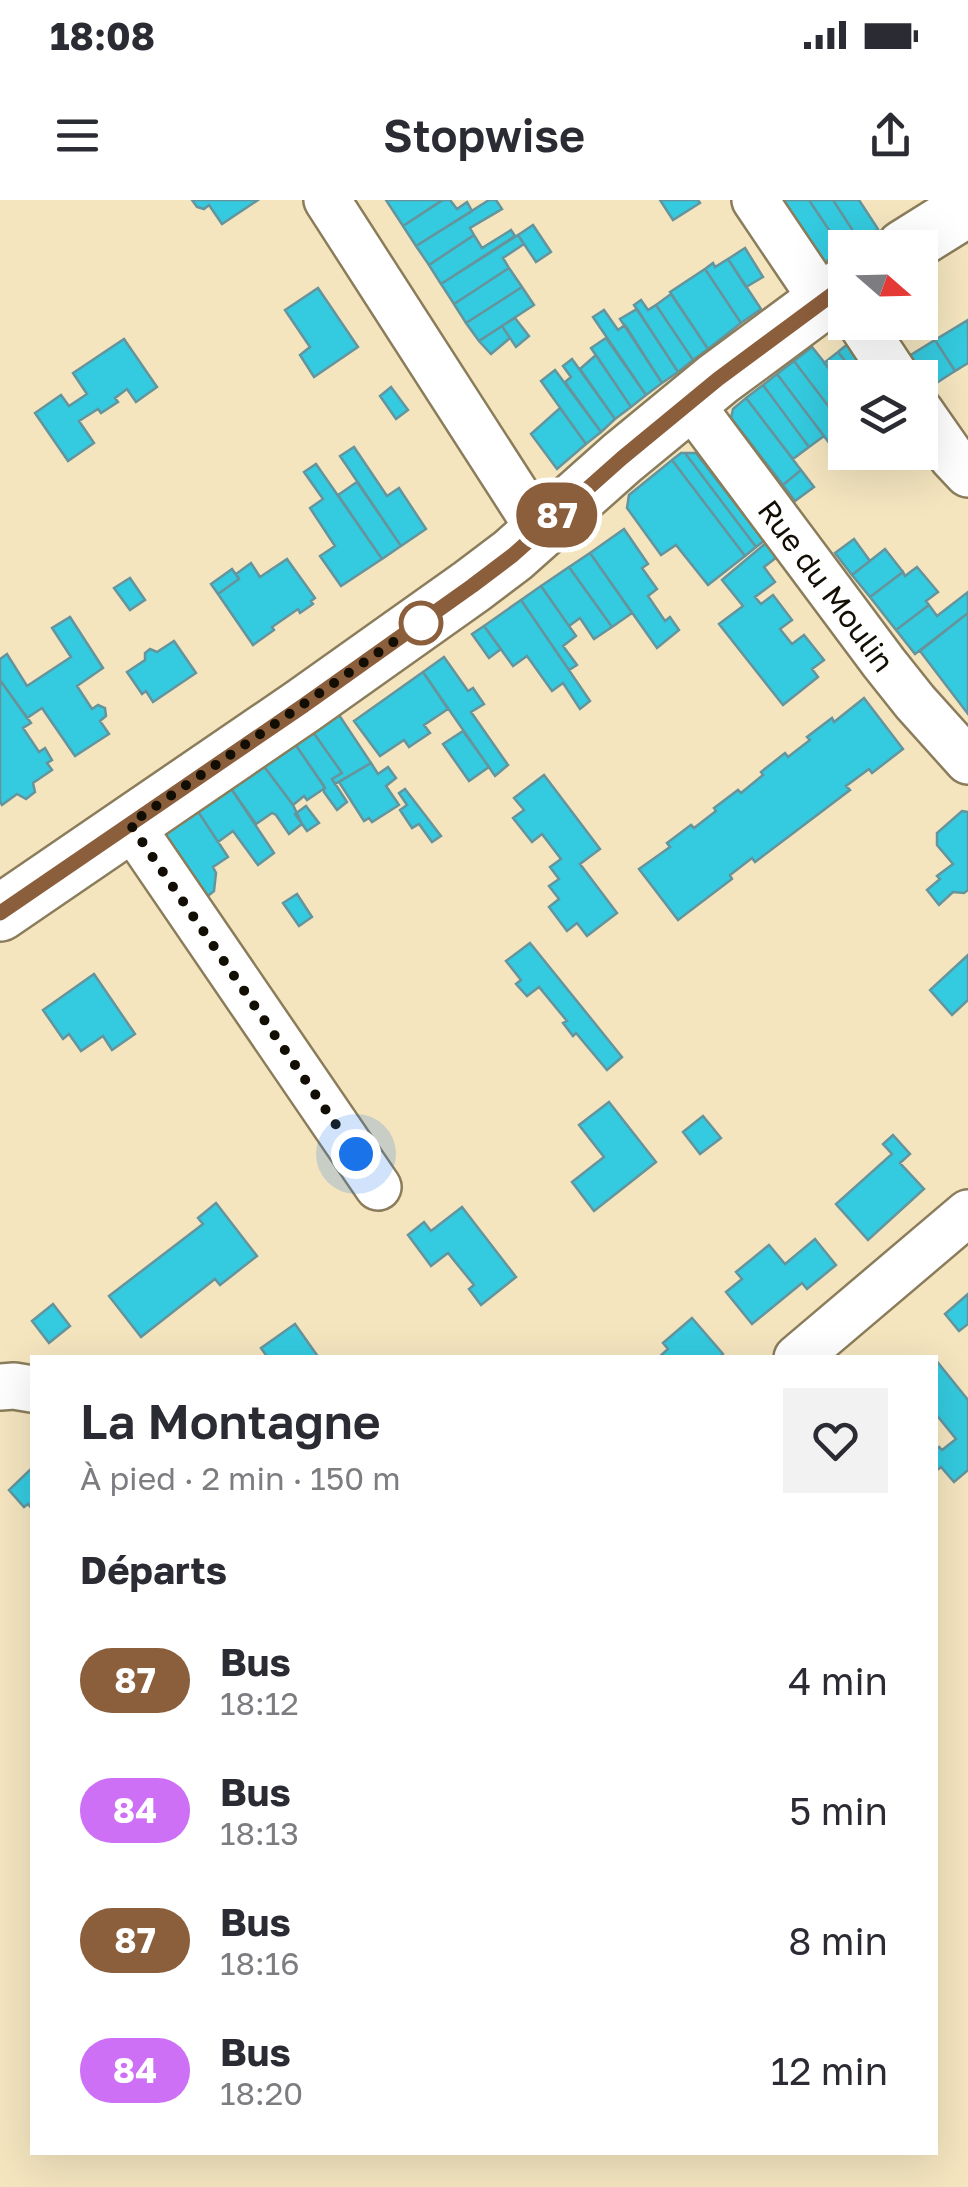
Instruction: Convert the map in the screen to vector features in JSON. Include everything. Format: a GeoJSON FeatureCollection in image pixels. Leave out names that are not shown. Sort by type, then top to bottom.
{"type":"FeatureCollection","features":[{"type":"Feature","properties":{"kind":"main road"},"geometry":{"type":"LineString","coordinates":[[933,230],[968,208]]}},
{"type":"Feature","properties":{"kind":"main road"},"geometry":{"type":"LineString","coordinates":[[0,913],[417,627],[513,555],[622,458],[751,353],[828,308]]}},
{"type":"Feature","properties":{"kind":"street"},"geometry":{"type":"LineString","coordinates":[[327,200],[540,531]]}},
{"type":"Feature","properties":{"kind":"street"},"geometry":{"type":"LineString","coordinates":[[755,200],[828,284]]}},
{"type":"Feature","properties":{"kind":"street","name":"Rue du Moulin"},"geometry":{"type":"LineString","coordinates":[[690,403],[891,672],[968,761]]}},
{"type":"Feature","properties":{"kind":"street"},"geometry":{"type":"LineString","coordinates":[[938,437],[968,474]]}},
{"type":"Feature","properties":{"kind":"street"},"geometry":{"type":"LineString","coordinates":[[130,824],[378,1187]]}},
{"type":"Feature","properties":{"kind":"street"},"geometry":{"type":"LineString","coordinates":[[802,1355],[968,1213]]}},
{"type":"Feature","properties":{"kind":"street"},"geometry":{"type":"LineString","coordinates":[[0,1388],[30,1389]]}},
{"type":"Feature","properties":{"kind":"building"},"geometry":{"type":"Polygon","coordinates":[[[192,200],[258,200],[222,224],[209,205],[204,209],[197,207],[192,200]]]}},
{"type":"Feature","properties":{"kind":"building"},"geometry":{"type":"Polygon","coordinates":[[[386,200],[441,200],[441,201],[403,226],[386,200]]]}},
{"type":"Feature","properties":{"kind":"building"},"geometry":{"type":"Polygon","coordinates":[[[443,200],[450,200],[457,209],[467,202],[472,211],[416,246],[403,226],[443,200]]]}},
{"type":"Feature","properties":{"kind":"building"},"geometry":{"type":"Polygon","coordinates":[[[489,200],[496,200],[502,209],[470,228],[474,235],[429,265],[416,246],[489,200]]]}},
{"type":"Feature","properties":{"kind":"building"},"geometry":{"type":"Polygon","coordinates":[[[660,200],[698,200],[700,203],[673,220],[660,200]]]}},
{"type":"Feature","properties":{"kind":"building"},"geometry":{"type":"Polygon","coordinates":[[[782,200],[809,200],[829,230],[828,260],[817,267],[782,200]]]}},
{"type":"Feature","properties":{"kind":"building"},"geometry":{"type":"Polygon","coordinates":[[[809,200],[833,200],[852,230],[829,230],[809,200]]]}},
{"type":"Feature","properties":{"kind":"building"},"geometry":{"type":"Polygon","coordinates":[[[833,200],[859,200],[878,229],[852,230],[833,200]]]}},
{"type":"Feature","properties":{"kind":"building"},"geometry":{"type":"Polygon","coordinates":[[[533,225],[551,252],[536,262],[518,235],[533,225]]]}},
{"type":"Feature","properties":{"kind":"building"},"geometry":{"type":"Polygon","coordinates":[[[511,230],[515,236],[441,284],[429,265],[474,235],[482,248],[511,230]]]}},
{"type":"Feature","properties":{"kind":"building"},"geometry":{"type":"Polygon","coordinates":[[[518,235],[524,244],[503,258],[509,268],[454,304],[441,284],[518,235]]]}},
{"type":"Feature","properties":{"kind":"building"},"geometry":{"type":"Polygon","coordinates":[[[745,248],[763,277],[746,287],[728,259],[745,248]]]}},
{"type":"Feature","properties":{"kind":"building"},"geometry":{"type":"Polygon","coordinates":[[[728,259],[761,309],[741,323],[705,269],[728,259]]]}},
{"type":"Feature","properties":{"kind":"building"},"geometry":{"type":"Polygon","coordinates":[[[509,268],[522,287],[466,323],[454,304],[509,268]]]}},
{"type":"Feature","properties":{"kind":"building"},"geometry":{"type":"Polygon","coordinates":[[[705,269],[741,323],[708,349],[670,292],[705,269]]]}},
{"type":"Feature","properties":{"kind":"building"},"geometry":{"type":"Polygon","coordinates":[[[522,287],[534,305],[479,341],[466,323],[522,287]]]}},
{"type":"Feature","properties":{"kind":"building"},"geometry":{"type":"Polygon","coordinates":[[[318,288],[358,347],[314,377],[300,355],[310,347],[285,310],[318,288]]]}},
{"type":"Feature","properties":{"kind":"building"},"geometry":{"type":"Polygon","coordinates":[[[671,294],[708,349],[693,360],[656,305],[671,294]]]}},
{"type":"Feature","properties":{"kind":"building"},"geometry":{"type":"Polygon","coordinates":[[[641,300],[648,310],[656,305],[693,360],[678,372],[634,305],[641,300]]]}},
{"type":"Feature","properties":{"kind":"building"},"geometry":{"type":"Polygon","coordinates":[[[637,309],[678,372],[662,383],[620,319],[637,309]]]}},
{"type":"Feature","properties":{"kind":"building"},"geometry":{"type":"Polygon","coordinates":[[[604,310],[618,330],[625,325],[662,383],[646,395],[593,317],[604,310]]]}},
{"type":"Feature","properties":{"kind":"building"},"geometry":{"type":"Polygon","coordinates":[[[515,318],[529,336],[516,347],[502,326],[515,318]]]}},
{"type":"Feature","properties":{"kind":"building"},"geometry":{"type":"Polygon","coordinates":[[[968,320],[968,363],[955,371],[935,340],[968,320]]]}},
{"type":"Feature","properties":{"kind":"building"},"geometry":{"type":"Polygon","coordinates":[[[502,326],[510,338],[491,354],[479,341],[502,326]]]}},
{"type":"Feature","properties":{"kind":"building"},"geometry":{"type":"Polygon","coordinates":[[[606,338],[646,395],[631,407],[591,348],[606,338]]]}},
{"type":"Feature","properties":{"kind":"building"},"geometry":{"type":"Polygon","coordinates":[[[124,339],[157,387],[136,402],[127,389],[115,398],[118,402],[79,421],[94,443],[68,461],[35,413],[61,395],[69,406],[87,394],[73,373],[124,339]]]}},
{"type":"Feature","properties":{"kind":"building"},"geometry":{"type":"Polygon","coordinates":[[[935,340],[955,371],[938,382],[938,360],[903,360],[935,340]]]}},
{"type":"Feature","properties":{"kind":"building"},"geometry":{"type":"Polygon","coordinates":[[[850,342],[864,360],[844,360],[838,352],[850,342]]]}},
{"type":"Feature","properties":{"kind":"building"},"geometry":{"type":"Polygon","coordinates":[[[812,347],[828,367],[828,406],[794,361],[812,347]]]}},
{"type":"Feature","properties":{"kind":"building"},"geometry":{"type":"Polygon","coordinates":[[[838,352],[844,360],[828,360],[828,368],[824,363],[838,352]]]}},
{"type":"Feature","properties":{"kind":"building"},"geometry":{"type":"Polygon","coordinates":[[[596,355],[631,407],[615,419],[580,369],[596,355]]]}},
{"type":"Feature","properties":{"kind":"building"},"geometry":{"type":"Polygon","coordinates":[[[572,359],[615,419],[601,432],[565,382],[571,377],[563,366],[572,359]]]}},
{"type":"Feature","properties":{"kind":"building"},"geometry":{"type":"Polygon","coordinates":[[[794,361],[828,406],[828,441],[777,374],[794,361]]]}},
{"type":"Feature","properties":{"kind":"building"},"geometry":{"type":"Polygon","coordinates":[[[555,370],[601,432],[586,444],[541,381],[555,370]]]}},
{"type":"Feature","properties":{"kind":"building"},"geometry":{"type":"Polygon","coordinates":[[[777,374],[824,436],[809,447],[763,385],[777,374]]]}},
{"type":"Feature","properties":{"kind":"building"},"geometry":{"type":"Polygon","coordinates":[[[763,385],[809,447],[793,459],[746,398],[763,385]]]}},
{"type":"Feature","properties":{"kind":"building"},"geometry":{"type":"Polygon","coordinates":[[[391,387],[408,410],[396,419],[380,396],[391,387]]]}},
{"type":"Feature","properties":{"kind":"building"},"geometry":{"type":"Polygon","coordinates":[[[746,398],[801,470],[783,485],[731,418],[733,409],[746,398]]]}},
{"type":"Feature","properties":{"kind":"building"},"geometry":{"type":"Polygon","coordinates":[[[560,408],[586,444],[557,469],[531,434],[560,408]]]}},
{"type":"Feature","properties":{"kind":"building"},"geometry":{"type":"Polygon","coordinates":[[[354,447],[387,496],[399,488],[426,529],[401,546],[340,456],[354,447]]]}},
{"type":"Feature","properties":{"kind":"building"},"geometry":{"type":"Polygon","coordinates":[[[685,453],[756,547],[745,556],[672,460],[685,453]]]}},
{"type":"Feature","properties":{"kind":"building"},"geometry":{"type":"Polygon","coordinates":[[[685,453],[696,453],[764,541],[756,547],[685,453]]]}},
{"type":"Feature","properties":{"kind":"building"},"geometry":{"type":"Polygon","coordinates":[[[672,460],[745,556],[708,585],[676,545],[661,555],[627,508],[629,495],[672,460]]]}},
{"type":"Feature","properties":{"kind":"building"},"geometry":{"type":"Polygon","coordinates":[[[316,464],[382,559],[341,586],[320,556],[335,546],[310,508],[323,499],[304,472],[316,464]]]}},
{"type":"Feature","properties":{"kind":"building"},"geometry":{"type":"Polygon","coordinates":[[[801,470],[814,487],[795,501],[783,485],[801,470]]]}},
{"type":"Feature","properties":{"kind":"building"},"geometry":{"type":"Polygon","coordinates":[[[357,482],[401,546],[382,559],[338,495],[357,482]]]}},
{"type":"Feature","properties":{"kind":"building"},"geometry":{"type":"Polygon","coordinates":[[[624,529],[648,564],[642,568],[657,589],[648,596],[665,621],[670,617],[679,630],[657,648],[590,553],[624,529]]]}},
{"type":"Feature","properties":{"kind":"building"},"geometry":{"type":"Polygon","coordinates":[[[854,539],[870,561],[852,575],[835,553],[854,539]]]}},
{"type":"Feature","properties":{"kind":"building"},"geometry":{"type":"Polygon","coordinates":[[[766,543],[777,557],[764,567],[775,582],[755,597],[761,604],[773,595],[792,620],[780,629],[792,644],[804,635],[824,660],[812,669],[818,677],[783,705],[719,624],[743,606],[722,580],[766,543]]]}},
{"type":"Feature","properties":{"kind":"building"},"geometry":{"type":"Polygon","coordinates":[[[885,549],[903,572],[870,597],[852,575],[885,549]]]}},
{"type":"Feature","properties":{"kind":"building"},"geometry":{"type":"Polygon","coordinates":[[[590,553],[632,613],[612,627],[569,567],[590,553]]]}},
{"type":"Feature","properties":{"kind":"building"},"geometry":{"type":"Polygon","coordinates":[[[287,559],[315,598],[313,604],[300,613],[298,609],[253,645],[218,594],[239,579],[236,574],[251,563],[260,577],[287,559]]]}},
{"type":"Feature","properties":{"kind":"building"},"geometry":{"type":"Polygon","coordinates":[[[569,567],[612,627],[594,639],[580,618],[569,626],[541,586],[569,567]]]}},
{"type":"Feature","properties":{"kind":"building"},"geometry":{"type":"Polygon","coordinates":[[[917,567],[938,592],[926,601],[929,605],[896,630],[870,597],[903,572],[905,576],[917,567]]]}},
{"type":"Feature","properties":{"kind":"building"},"geometry":{"type":"Polygon","coordinates":[[[232,569],[239,579],[218,594],[211,584],[232,569]]]}},
{"type":"Feature","properties":{"kind":"building"},"geometry":{"type":"Polygon","coordinates":[[[130,578],[145,600],[130,610],[114,588],[130,578]]]}},
{"type":"Feature","properties":{"kind":"building"},"geometry":{"type":"Polygon","coordinates":[[[541,586],[576,636],[563,646],[577,665],[569,670],[521,600],[541,586]]]}},
{"type":"Feature","properties":{"kind":"building"},"geometry":{"type":"Polygon","coordinates":[[[968,592],[968,613],[915,654],[896,630],[929,605],[937,616],[968,592]]]}},
{"type":"Feature","properties":{"kind":"building"},"geometry":{"type":"Polygon","coordinates":[[[521,600],[590,701],[580,709],[563,683],[552,691],[527,656],[513,666],[484,626],[521,600]]]}},
{"type":"Feature","properties":{"kind":"building"},"geometry":{"type":"Polygon","coordinates":[[[968,613],[968,714],[920,651],[968,613]]]}},
{"type":"Feature","properties":{"kind":"building"},"geometry":{"type":"Polygon","coordinates":[[[70,617],[103,668],[77,686],[92,709],[98,705],[105,708],[106,716],[100,721],[109,734],[75,756],[42,708],[27,718],[0,680],[0,659],[7,654],[27,686],[71,657],[52,628],[70,617]]]}},
{"type":"Feature","properties":{"kind":"building"},"geometry":{"type":"Polygon","coordinates":[[[484,626],[501,649],[489,658],[472,634],[484,626]]]}},
{"type":"Feature","properties":{"kind":"building"},"geometry":{"type":"Polygon","coordinates":[[[174,641],[196,673],[153,702],[146,691],[142,694],[127,672],[145,660],[150,649],[157,652],[174,641]]]}},
{"type":"Feature","properties":{"kind":"building"},"geometry":{"type":"Polygon","coordinates":[[[444,657],[468,691],[473,688],[484,704],[471,712],[508,765],[495,776],[423,672],[444,657]]]}},
{"type":"Feature","properties":{"kind":"building"},"geometry":{"type":"Polygon","coordinates":[[[423,672],[448,709],[424,725],[430,733],[409,747],[404,740],[380,756],[354,721],[423,672]]]}},
{"type":"Feature","properties":{"kind":"building"},"geometry":{"type":"Polygon","coordinates":[[[0,680],[31,723],[23,728],[39,752],[45,748],[52,760],[47,763],[52,770],[33,783],[35,792],[26,799],[17,794],[2,805],[0,802],[0,680]]]}},
{"type":"Feature","properties":{"kind":"building"},"geometry":{"type":"Polygon","coordinates":[[[864,698],[903,749],[872,773],[869,769],[846,786],[850,790],[755,862],[752,858],[730,875],[732,879],[678,920],[639,869],[670,847],[667,843],[691,825],[694,828],[738,790],[741,793],[785,753],[788,757],[810,740],[807,737],[864,698]]]}},
{"type":"Feature","properties":{"kind":"building"},"geometry":{"type":"Polygon","coordinates":[[[339,715],[371,763],[335,784],[332,779],[342,773],[313,732],[339,715]]]}},
{"type":"Feature","properties":{"kind":"building"},"geometry":{"type":"Polygon","coordinates":[[[463,731],[489,767],[469,781],[443,744],[463,731]]]}},
{"type":"Feature","properties":{"kind":"building"},"geometry":{"type":"Polygon","coordinates":[[[313,732],[342,773],[332,779],[347,802],[337,810],[295,744],[313,732]]]}},
{"type":"Feature","properties":{"kind":"building"},"geometry":{"type":"Polygon","coordinates":[[[295,744],[325,788],[293,805],[263,765],[295,744]]]}},
{"type":"Feature","properties":{"kind":"building"},"geometry":{"type":"Polygon","coordinates":[[[371,763],[378,774],[388,767],[396,778],[386,786],[399,805],[372,822],[369,818],[364,821],[339,782],[371,763]]]}},
{"type":"Feature","properties":{"kind":"building"},"geometry":{"type":"Polygon","coordinates":[[[263,765],[302,824],[289,834],[272,813],[256,824],[230,787],[263,765]]]}},
{"type":"Feature","properties":{"kind":"building"},"geometry":{"type":"Polygon","coordinates":[[[544,775],[600,849],[580,864],[617,913],[587,936],[577,923],[567,931],[549,907],[559,899],[549,886],[559,879],[550,867],[561,859],[542,834],[532,842],[513,818],[524,810],[514,798],[544,775]]]}},
{"type":"Feature","properties":{"kind":"building"},"geometry":{"type":"Polygon","coordinates":[[[230,787],[274,853],[258,865],[233,831],[218,842],[197,810],[230,787]]]}},
{"type":"Feature","properties":{"kind":"building"},"geometry":{"type":"Polygon","coordinates":[[[405,789],[441,836],[432,842],[419,824],[412,828],[400,810],[407,805],[399,793],[405,789]]]}},
{"type":"Feature","properties":{"kind":"building"},"geometry":{"type":"Polygon","coordinates":[[[306,806],[319,823],[307,831],[295,814],[306,806]]]}},
{"type":"Feature","properties":{"kind":"building"},"geometry":{"type":"Polygon","coordinates":[[[197,810],[228,857],[213,867],[214,891],[204,899],[160,835],[197,810]]]}},
{"type":"Feature","properties":{"kind":"building"},"geometry":{"type":"Polygon","coordinates":[[[962,811],[968,812],[968,890],[953,892],[939,905],[927,890],[953,864],[937,845],[937,833],[962,811]]]}},
{"type":"Feature","properties":{"kind":"building"},"geometry":{"type":"Polygon","coordinates":[[[297,894],[312,917],[299,926],[283,903],[297,894]]]}},
{"type":"Feature","properties":{"kind":"building"},"geometry":{"type":"Polygon","coordinates":[[[530,943],[622,1057],[607,1070],[576,1033],[573,1036],[563,1023],[567,1021],[539,987],[527,996],[516,984],[521,980],[506,961],[530,943]]]}},
{"type":"Feature","properties":{"kind":"building"},"geometry":{"type":"Polygon","coordinates":[[[968,955],[968,1000],[952,1015],[930,990],[968,955]]]}},
{"type":"Feature","properties":{"kind":"building"},"geometry":{"type":"Polygon","coordinates":[[[94,974],[135,1034],[112,1050],[103,1036],[81,1051],[69,1034],[63,1039],[43,1010],[94,974]]]}},
{"type":"Feature","properties":{"kind":"building"},"geometry":{"type":"Polygon","coordinates":[[[609,1102],[656,1162],[594,1211],[572,1182],[604,1157],[579,1125],[609,1102]]]}},
{"type":"Feature","properties":{"kind":"building"},"geometry":{"type":"Polygon","coordinates":[[[703,1116],[721,1138],[700,1154],[683,1132],[703,1116]]]}},
{"type":"Feature","properties":{"kind":"building"},"geometry":{"type":"Polygon","coordinates":[[[893,1135],[910,1154],[900,1163],[924,1189],[868,1240],[836,1204],[892,1154],[883,1144],[893,1135]]]}},
{"type":"Feature","properties":{"kind":"building"},"geometry":{"type":"Polygon","coordinates":[[[216,1203],[257,1256],[220,1285],[215,1279],[141,1337],[109,1296],[203,1224],[198,1218],[216,1203]]]}},
{"type":"Feature","properties":{"kind":"building"},"geometry":{"type":"Polygon","coordinates":[[[462,1207],[516,1277],[481,1305],[469,1289],[474,1285],[448,1253],[431,1266],[408,1235],[424,1222],[431,1231],[462,1207]]]}},
{"type":"Feature","properties":{"kind":"building"},"geometry":{"type":"Polygon","coordinates":[[[815,1239],[836,1265],[807,1289],[802,1283],[752,1324],[726,1292],[742,1279],[736,1272],[769,1245],[785,1264],[815,1239]]]}},
{"type":"Feature","properties":{"kind":"building"},"geometry":{"type":"Polygon","coordinates":[[[968,1294],[968,1324],[959,1331],[945,1314],[968,1294]]]}},
{"type":"Feature","properties":{"kind":"building"},"geometry":{"type":"Polygon","coordinates":[[[53,1304],[70,1326],[49,1343],[32,1321],[53,1304]]]}},
{"type":"Feature","properties":{"kind":"building"},"geometry":{"type":"Polygon","coordinates":[[[692,1318],[723,1354],[661,1355],[668,1349],[663,1343],[692,1318]]]}},
{"type":"Feature","properties":{"kind":"building"},"geometry":{"type":"Polygon","coordinates":[[[295,1324],[317,1355],[266,1355],[261,1348],[295,1324]]]}},
{"type":"Feature","properties":{"kind":"building"},"geometry":{"type":"Polygon","coordinates":[[[938,1363],[968,1400],[968,1470],[954,1482],[941,1467],[938,1469],[938,1448],[942,1450],[956,1439],[938,1417],[938,1363]]]}},
{"type":"Feature","properties":{"kind":"building"},"geometry":{"type":"Polygon","coordinates":[[[30,1470],[30,1506],[24,1507],[9,1490],[30,1470]]]}},
{"type":"Feature","properties":{"kind":"bus line","name":"87"},"geometry":{"type":"LineString","coordinates":[[0,913],[417,627],[513,555],[718,379],[828,297]]}},
{"type":"Feature","properties":{"kind":"route"},"geometry":{"type":"LineString","coordinates":[[356,1154],[130,824],[421,623]]}}]}
